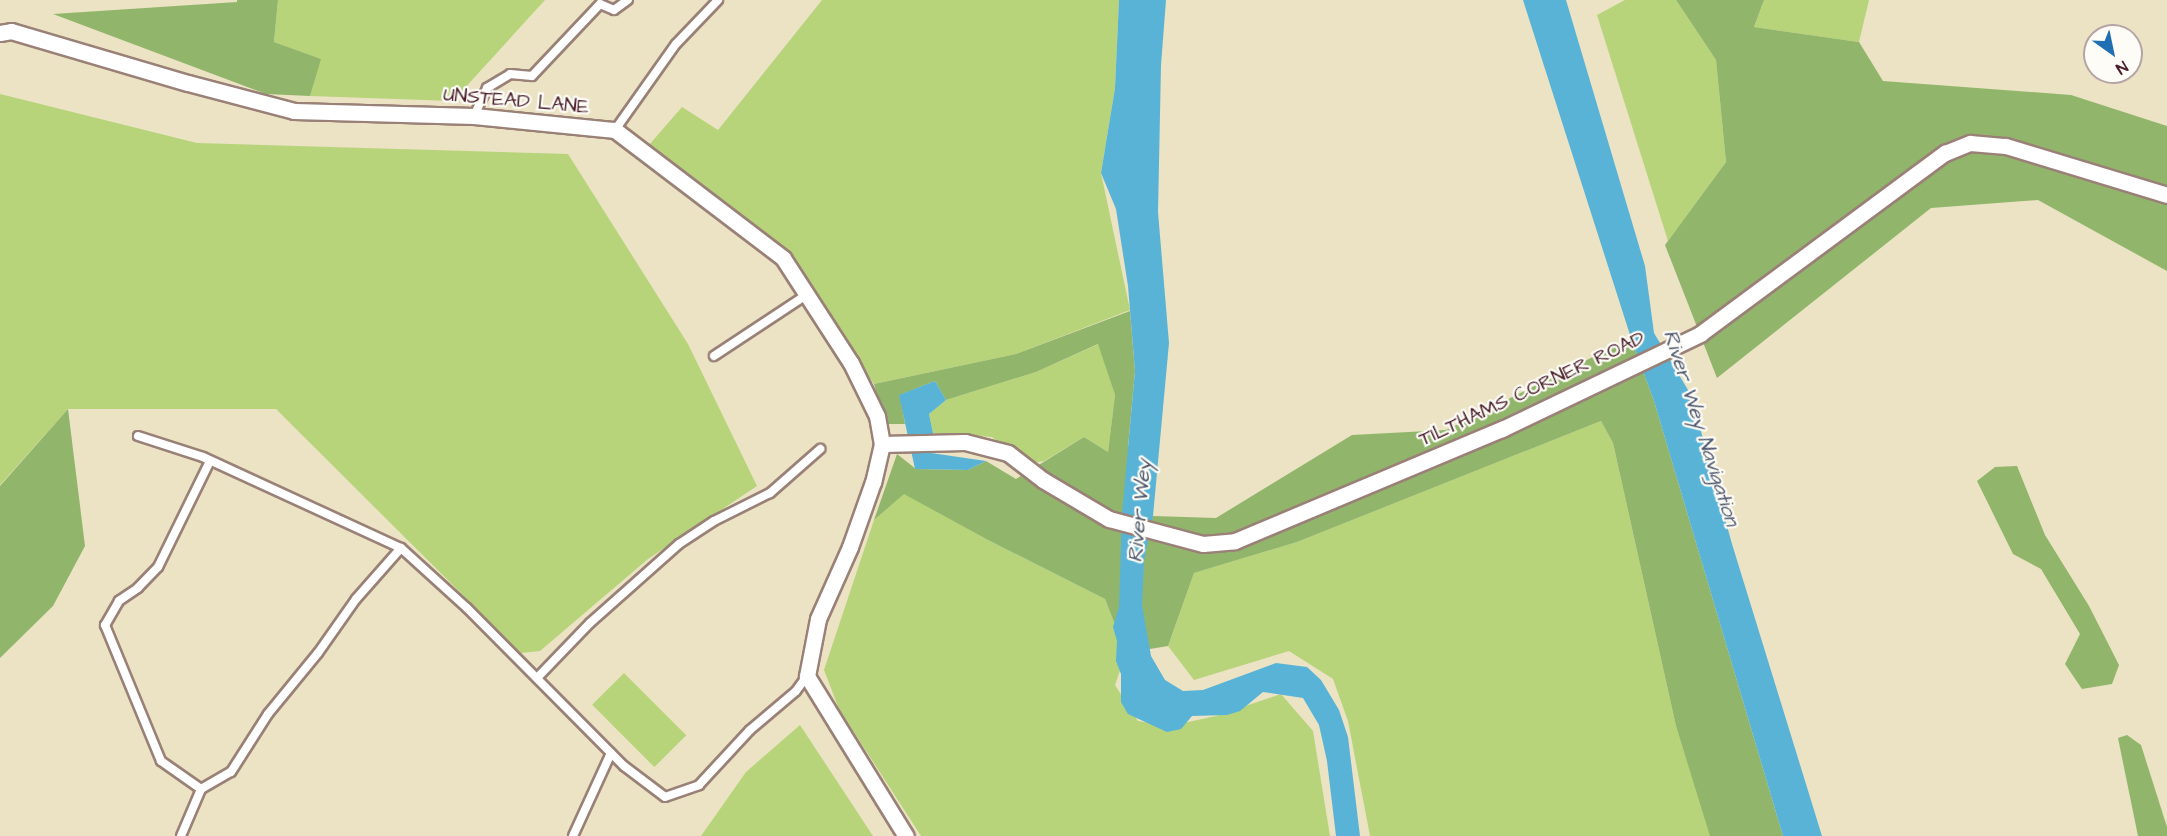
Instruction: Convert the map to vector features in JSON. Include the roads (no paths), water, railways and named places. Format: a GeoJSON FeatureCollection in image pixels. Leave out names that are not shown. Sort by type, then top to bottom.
{"type":"FeatureCollection","features":[{"type":"Feature","properties":{"kind":"street","name":"UNSTEAD LANE"},"geometry":{"type":"LineString","coordinates":[[0,33],[11,31],[188,84],[294,111],[474,116],[615,130]]}},
{"type":"Feature","properties":{"kind":"street"},"geometry":{"type":"LineString","coordinates":[[615,130],[783,258],[851,363],[877,416],[882,444],[873,482],[850,547],[818,619],[807,676],[906,836]]}},
{"type":"Feature","properties":{"kind":"street","name":"TILTHAMS CORNER ROAD"},"geometry":{"type":"LineString","coordinates":[[882,444],[965,442],[1008,453],[1043,480],[1109,519],[1161,535],[1203,544],[1235,541],[1502,429],[1700,334],[1945,153],[1971,143],[2006,146],[2167,195]]}},
{"type":"Feature","properties":{"kind":"lane"},"geometry":{"type":"LineString","coordinates":[[474,116],[487,88],[510,74],[532,76],[600,4],[614,10],[628,0]]}},
{"type":"Feature","properties":{"kind":"lane"},"geometry":{"type":"LineString","coordinates":[[615,130],[676,44],[718,0]]}},
{"type":"Feature","properties":{"kind":"lane"},"geometry":{"type":"LineString","coordinates":[[714,356],[806,295]]}},
{"type":"Feature","properties":{"kind":"lane"},"geometry":{"type":"LineString","coordinates":[[138,436],[210,460],[401,548],[537,678],[611,753],[665,797],[699,785],[750,729],[796,692],[807,676]]}},
{"type":"Feature","properties":{"kind":"lane"},"geometry":{"type":"LineString","coordinates":[[537,678],[590,623],[679,544],[714,521],[770,493],[820,449]]}},
{"type":"Feature","properties":{"kind":"lane"},"geometry":{"type":"LineString","coordinates":[[201,789],[161,761],[105,625],[119,601],[138,588],[158,567],[210,460]]}},
{"type":"Feature","properties":{"kind":"lane"},"geometry":{"type":"LineString","coordinates":[[181,836],[201,789],[231,772],[268,714],[318,653],[356,599],[401,548]]}},
{"type":"Feature","properties":{"kind":"lane"},"geometry":{"type":"LineString","coordinates":[[573,836],[611,753]]}},
{"type":"Feature","properties":{"kind":"water","name":"River Wey"},"geometry":{"type":"Polygon","coordinates":[[[1119,0],[1166,0],[1161,65],[1158,212],[1169,343],[1153,516],[1144,561],[1142,605],[1151,656],[1165,680],[1183,691],[1203,690],[1276,663],[1307,667],[1321,680],[1339,710],[1348,737],[1360,836],[1336,836],[1327,761],[1319,725],[1303,698],[1263,692],[1240,711],[1227,715],[1192,716],[1181,729],[1167,732],[1128,714],[1121,702],[1121,674],[1116,661],[1117,641],[1113,627],[1119,607],[1122,514],[1135,371],[1128,286],[1116,209],[1101,173],[1115,88],[1119,0]]]}},
{"type":"Feature","properties":{"kind":"water"},"geometry":{"type":"Polygon","coordinates":[[[1523,0],[1566,0],[1645,266],[1654,333],[1691,395],[1732,544],[1822,836],[1783,836],[1654,401],[1631,338],[1523,0]]]}},
{"type":"Feature","properties":{"kind":"water"},"geometry":{"type":"Polygon","coordinates":[[[935,381],[946,400],[929,414],[933,433],[931,453],[986,461],[968,470],[915,469],[899,395],[935,381]]]}},
{"type":"Feature","properties":{"kind":"water label","name":"River Wey Navigation"},"geometry":{"type":"Point","coordinates":[1701,428]}}]}
